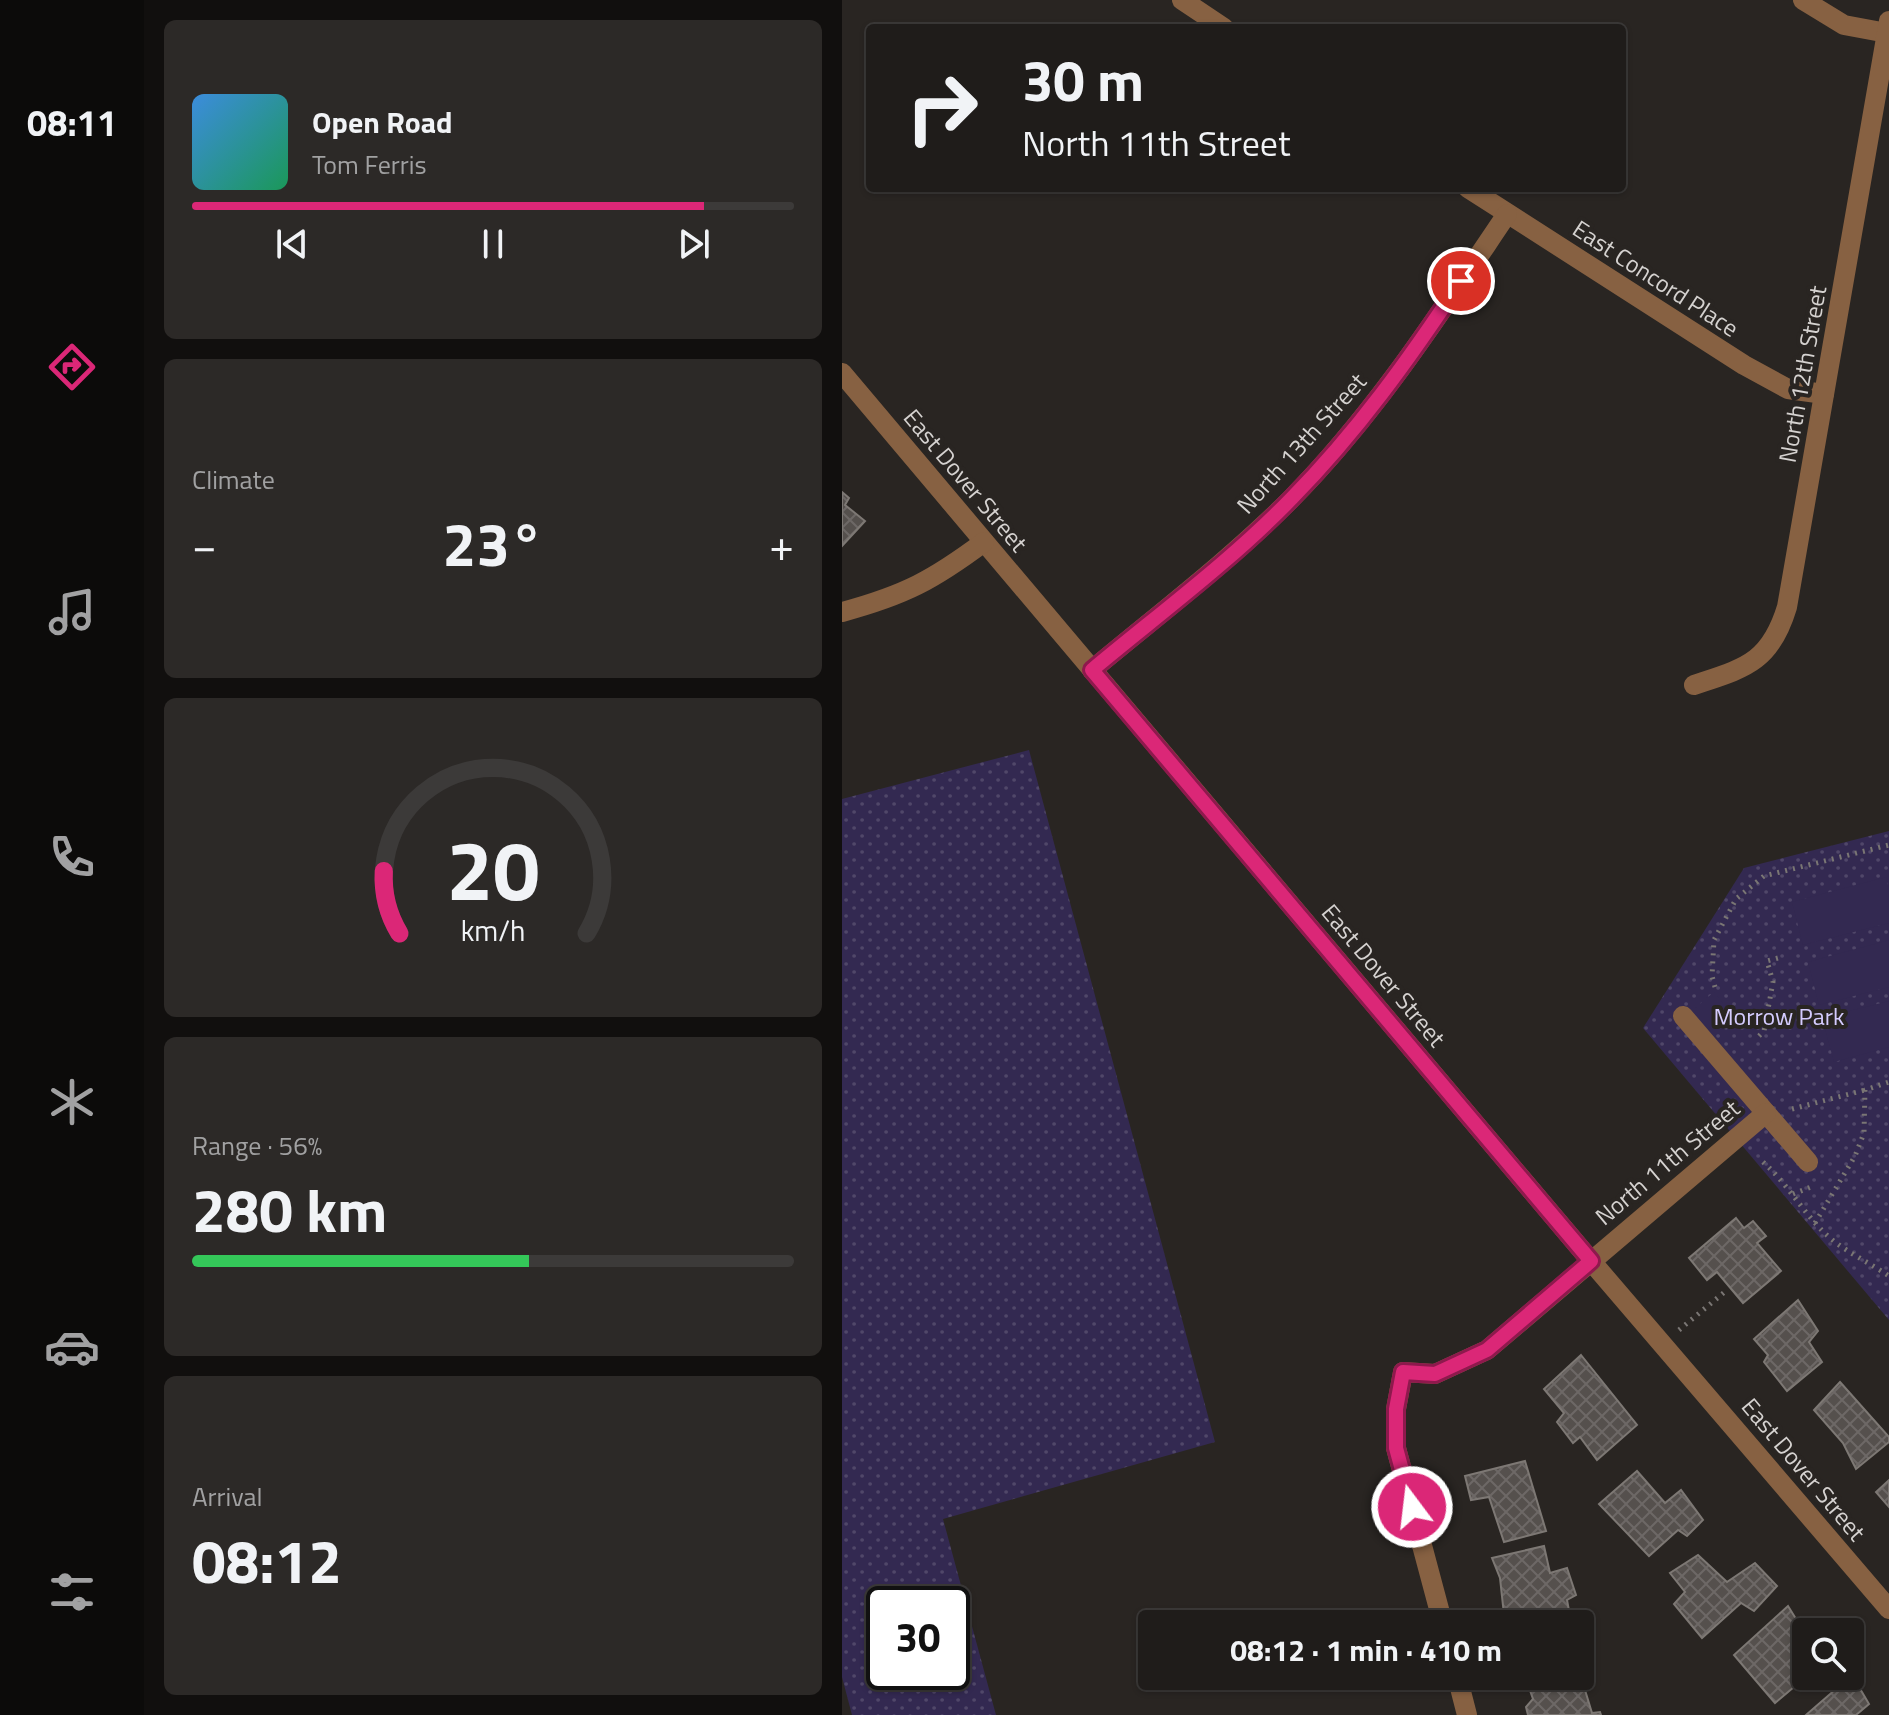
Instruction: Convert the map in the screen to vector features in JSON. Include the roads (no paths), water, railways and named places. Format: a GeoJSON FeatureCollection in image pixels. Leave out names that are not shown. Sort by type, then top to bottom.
{"type":"FeatureCollection","features":[{"type":"Feature","properties":{"kind":"street"},"geometry":{"type":"LineString","coordinates":[[1182,0],[1218,24]]}},
{"type":"Feature","properties":{"kind":"street"},"geometry":{"type":"LineString","coordinates":[[1803,0],[1844,25],[1888,27]]}},
{"type":"Feature","properties":{"kind":"street","name":"North 12th Street"},"geometry":{"type":"LineString","coordinates":[[1694,685],[1725,675],[1758,658],[1772,645],[1780,630],[1795,571],[1888,27]]}},
{"type":"Feature","properties":{"kind":"street","name":"East Concord Place"},"geometry":{"type":"LineString","coordinates":[[1474,192],[1770,381],[1788,389],[1824,394]]}},
{"type":"Feature","properties":{"kind":"street","name":"North 13th Street"},"geometry":{"type":"LineString","coordinates":[[1092,670],[1252,536],[1326,462],[1400,372],[1507,214]]}},
{"type":"Feature","properties":{"kind":"street","name":"East Dover Street"},"geometry":{"type":"LineString","coordinates":[[842,373],[1591,1261],[1889,1609]]}},
{"type":"Feature","properties":{"kind":"street"},"geometry":{"type":"LineString","coordinates":[[842,612],[913,589],[984,542]]}},
{"type":"Feature","properties":{"kind":"street"},"geometry":{"type":"LineString","coordinates":[[1683,1016],[1808,1162]]}},
{"type":"Feature","properties":{"kind":"street","name":"North 11th Street"},"geometry":{"type":"LineString","coordinates":[[1439,1610],[1396,1448],[1396,1409],[1403,1372],[1435,1374],[1487,1350],[1766,1113]]}},
{"type":"Feature","properties":{"kind":"street"},"geometry":{"type":"LineString","coordinates":[[1461,1690],[1467,1715]]}},
{"type":"Feature","properties":{"kind":"park label","name":"Morrow Park"},"geometry":{"type":"Point","coordinates":[1779,1016]}}]}
